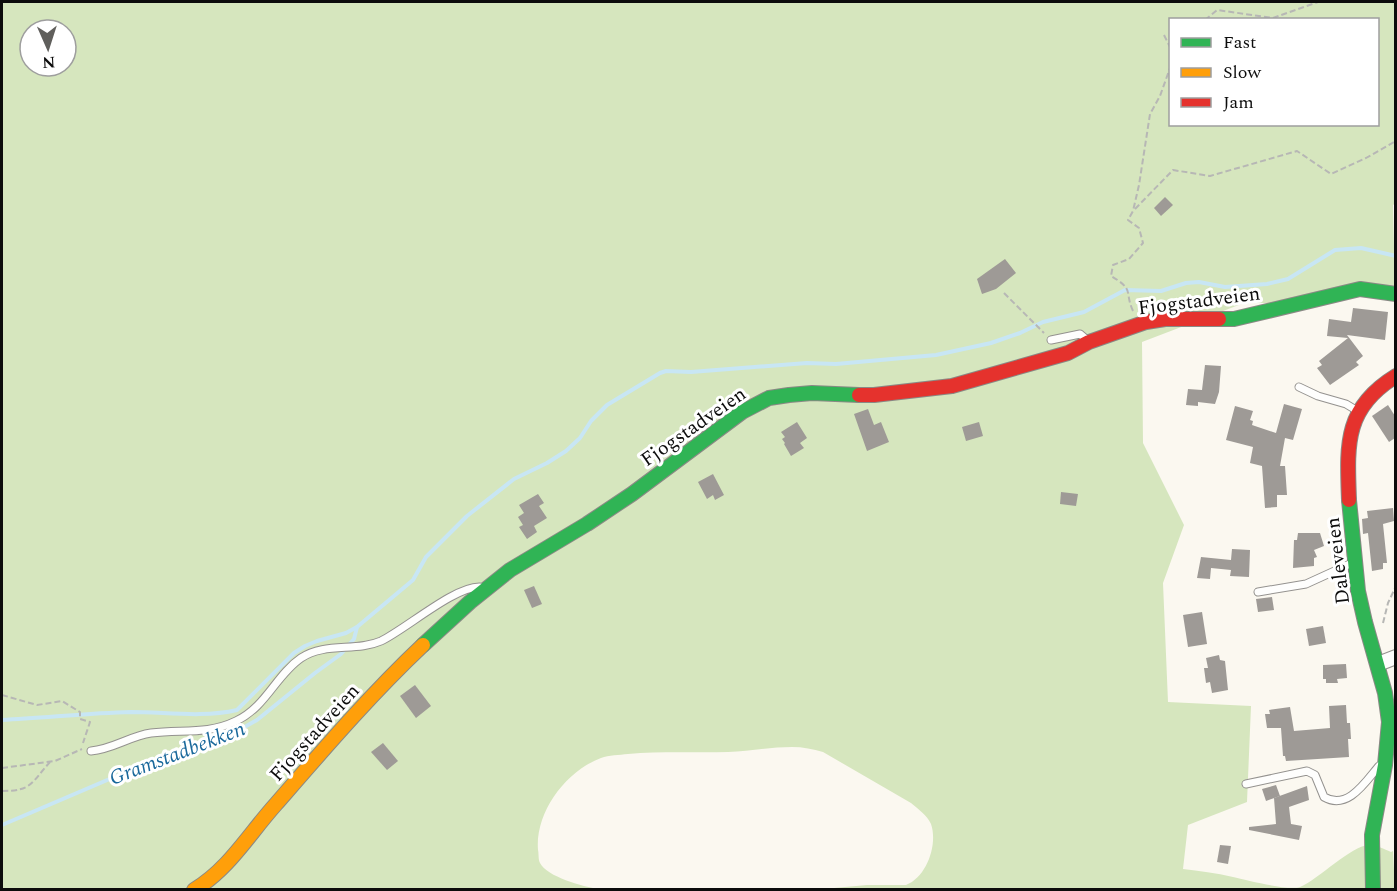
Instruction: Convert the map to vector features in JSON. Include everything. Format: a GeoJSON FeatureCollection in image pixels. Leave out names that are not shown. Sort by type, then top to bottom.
{"type":"FeatureCollection","features":[{"type":"Feature","properties":{"kind":"main road","name":"Fjogstadveien"},"geometry":{"type":"LineString","coordinates":[[194,890],[212,880],[223,869],[274,806],[364,705],[428,641],[486,589],[510,570],[632,494],[742,411],[769,399],[789,395],[882,394],[952,386],[1068,353],[1089,342],[1146,322],[1165,319],[1234,319],[1360,289],[1395,294]]}},
{"type":"Feature","properties":{"kind":"main road","name":"Daleveien"},"geometry":{"type":"LineString","coordinates":[[1373,890],[1372,836],[1386,757],[1389,724],[1388,707],[1378,664],[1361,606],[1355,562],[1348,451],[1352,426],[1358,411],[1375,391],[1395,376]]}},
{"type":"Feature","properties":{"kind":"street"},"geometry":{"type":"LineString","coordinates":[[1378,664],[1395,657]]}},
{"type":"Feature","properties":{"kind":"lane"},"geometry":{"type":"LineString","coordinates":[[1051,340],[1080,334],[1089,342]]}},
{"type":"Feature","properties":{"kind":"lane"},"geometry":{"type":"LineString","coordinates":[[1299,387],[1318,396],[1346,404],[1358,411]]}},
{"type":"Feature","properties":{"kind":"lane"},"geometry":{"type":"LineString","coordinates":[[1258,592],[1306,584],[1355,562]]}},
{"type":"Feature","properties":{"kind":"lane"},"geometry":{"type":"LineString","coordinates":[[91,751],[111,748],[151,733],[196,732],[229,724],[254,710],[292,666],[307,655],[328,649],[380,641],[458,593],[474,587],[486,589]]}},
{"type":"Feature","properties":{"kind":"lane"},"geometry":{"type":"LineString","coordinates":[[1246,784],[1310,771],[1317,778],[1324,797],[1336,801],[1357,792],[1386,757]]}},
{"type":"Feature","properties":{"kind":"path"},"geometry":{"type":"LineString","coordinates":[[1207,18],[1217,10],[1273,18],[1318,2]]}},
{"type":"Feature","properties":{"kind":"path"},"geometry":{"type":"LineString","coordinates":[[1164,35],[1169,45]]}},
{"type":"Feature","properties":{"kind":"path"},"geometry":{"type":"LineString","coordinates":[[1133,211],[1150,114],[1160,96],[1169,71]]}},
{"type":"Feature","properties":{"kind":"path"},"geometry":{"type":"LineString","coordinates":[[1129,293],[1125,284],[1111,276],[1113,265],[1129,260],[1143,243],[1139,228],[1128,220],[1133,211],[1173,170],[1210,176],[1297,151],[1331,174],[1366,158],[1395,141]]}},
{"type":"Feature","properties":{"kind":"path"},"geometry":{"type":"LineString","coordinates":[[1004,293],[1039,329]]}},
{"type":"Feature","properties":{"kind":"path"},"geometry":{"type":"LineString","coordinates":[[1383,624],[1395,586]]}},
{"type":"Feature","properties":{"kind":"path"},"geometry":{"type":"LineString","coordinates":[[2,695],[37,705],[62,701],[80,712],[80,719],[90,722],[83,742],[84,748],[50,762],[2,768]]}},
{"type":"Feature","properties":{"kind":"path"},"geometry":{"type":"LineString","coordinates":[[2,791],[19,791],[29,788],[50,762]]}},
{"type":"Feature","properties":{"kind":"green space"},"geometry":{"type":"Polygon","coordinates":[[[2,2],[1395,2],[1396,203],[1393,205],[1395,287],[1320,303],[1244,303],[1142,342],[1143,443],[1184,525],[1163,583],[1168,702],[1251,706],[1247,802],[1188,825],[1183,869],[1294,888],[1308,883],[1354,850],[1372,845],[1393,851],[1395,889],[823,889],[867,885],[906,885],[920,875],[925,867],[932,850],[933,832],[927,818],[911,803],[823,752],[792,747],[728,752],[614,755],[588,764],[565,783],[555,795],[547,808],[538,836],[540,863],[557,877],[597,889],[2,890],[2,2]]]}},
{"type":"Feature","properties":{"kind":"building"},"geometry":{"type":"Polygon","coordinates":[[[1165,197],[1173,205],[1161,216],[1154,208],[1165,197]]]}},
{"type":"Feature","properties":{"kind":"building"},"geometry":{"type":"Polygon","coordinates":[[[1005,259],[1016,273],[996,289],[982,294],[977,279],[1005,259]]]}},
{"type":"Feature","properties":{"kind":"building"},"geometry":{"type":"Polygon","coordinates":[[[1353,308],[1388,312],[1385,340],[1347,335],[1363,356],[1356,362],[1359,365],[1330,385],[1317,368],[1322,365],[1319,361],[1348,338],[1327,336],[1329,319],[1351,322],[1353,308]]]}},
{"type":"Feature","properties":{"kind":"building"},"geometry":{"type":"Polygon","coordinates":[[[1205,365],[1221,366],[1219,392],[1215,404],[1198,402],[1198,406],[1186,405],[1188,389],[1202,390],[1205,365]]]}},
{"type":"Feature","properties":{"kind":"building"},"geometry":{"type":"Polygon","coordinates":[[[1284,404],[1302,409],[1293,440],[1285,438],[1280,466],[1285,466],[1287,495],[1277,495],[1277,507],[1265,508],[1262,466],[1250,463],[1253,447],[1226,440],[1235,406],[1253,411],[1250,420],[1253,421],[1252,425],[1276,433],[1284,404]]]}},
{"type":"Feature","properties":{"kind":"building"},"geometry":{"type":"Polygon","coordinates":[[[1388,405],[1395,416],[1395,438],[1389,442],[1372,416],[1388,405]]]}},
{"type":"Feature","properties":{"kind":"building"},"geometry":{"type":"Polygon","coordinates":[[[868,409],[874,425],[881,422],[889,442],[867,451],[854,414],[868,409]]]}},
{"type":"Feature","properties":{"kind":"building"},"geometry":{"type":"Polygon","coordinates":[[[797,422],[807,438],[800,443],[804,448],[791,456],[784,444],[782,439],[785,437],[781,432],[797,422]]]}},
{"type":"Feature","properties":{"kind":"building"},"geometry":{"type":"Polygon","coordinates":[[[979,422],[983,436],[966,441],[962,427],[979,422]]]}},
{"type":"Feature","properties":{"kind":"building"},"geometry":{"type":"Polygon","coordinates":[[[713,474],[724,495],[715,500],[713,495],[707,499],[698,482],[713,474]]]}},
{"type":"Feature","properties":{"kind":"building"},"geometry":{"type":"Polygon","coordinates":[[[1061,492],[1078,494],[1076,506],[1060,504],[1061,492]]]}},
{"type":"Feature","properties":{"kind":"building"},"geometry":{"type":"Polygon","coordinates":[[[538,494],[544,503],[539,506],[547,518],[534,526],[537,532],[527,539],[519,527],[523,525],[518,517],[524,513],[519,505],[538,494]]]}},
{"type":"Feature","properties":{"kind":"building"},"geometry":{"type":"Polygon","coordinates":[[[1393,508],[1394,521],[1383,524],[1387,563],[1383,563],[1383,569],[1372,571],[1368,533],[1363,534],[1362,519],[1368,518],[1367,511],[1393,508]]]}},
{"type":"Feature","properties":{"kind":"building"},"geometry":{"type":"Polygon","coordinates":[[[1298,533],[1320,533],[1324,546],[1314,550],[1317,557],[1314,558],[1314,566],[1293,568],[1294,540],[1297,540],[1298,533]]]}},
{"type":"Feature","properties":{"kind":"building"},"geometry":{"type":"Polygon","coordinates":[[[1232,549],[1250,550],[1249,577],[1230,576],[1231,570],[1211,568],[1210,579],[1197,578],[1201,557],[1231,560],[1232,549]]]}},
{"type":"Feature","properties":{"kind":"building"},"geometry":{"type":"Polygon","coordinates":[[[534,586],[542,604],[532,608],[524,590],[534,586]]]}},
{"type":"Feature","properties":{"kind":"building"},"geometry":{"type":"Polygon","coordinates":[[[1272,597],[1274,610],[1258,612],[1256,599],[1272,597]]]}},
{"type":"Feature","properties":{"kind":"building"},"geometry":{"type":"Polygon","coordinates":[[[1202,612],[1207,644],[1188,647],[1183,615],[1202,612]]]}},
{"type":"Feature","properties":{"kind":"building"},"geometry":{"type":"Polygon","coordinates":[[[1323,626],[1326,643],[1309,646],[1306,629],[1323,626]]]}},
{"type":"Feature","properties":{"kind":"building"},"geometry":{"type":"Polygon","coordinates":[[[1219,655],[1220,660],[1225,661],[1228,690],[1212,693],[1210,682],[1206,683],[1204,668],[1208,668],[1206,658],[1219,655]]]}},
{"type":"Feature","properties":{"kind":"building"},"geometry":{"type":"Polygon","coordinates":[[[1346,664],[1347,678],[1337,679],[1338,683],[1326,683],[1326,679],[1323,679],[1323,665],[1346,664]]]}},
{"type":"Feature","properties":{"kind":"building"},"geometry":{"type":"Polygon","coordinates":[[[415,685],[431,706],[416,718],[400,696],[415,685]]]}},
{"type":"Feature","properties":{"kind":"building"},"geometry":{"type":"Polygon","coordinates":[[[1346,705],[1351,739],[1348,739],[1349,757],[1286,761],[1283,756],[1281,728],[1267,728],[1265,714],[1270,714],[1269,710],[1290,707],[1294,731],[1330,728],[1329,706],[1346,705]]]}},
{"type":"Feature","properties":{"kind":"building"},"geometry":{"type":"Polygon","coordinates":[[[383,743],[398,761],[387,770],[371,752],[383,743]]]}},
{"type":"Feature","properties":{"kind":"building"},"geometry":{"type":"Polygon","coordinates":[[[1276,785],[1280,796],[1266,801],[1262,789],[1276,785]]]}},
{"type":"Feature","properties":{"kind":"building"},"geometry":{"type":"Polygon","coordinates":[[[1307,786],[1309,800],[1289,807],[1291,824],[1302,826],[1299,840],[1249,830],[1249,827],[1276,824],[1274,798],[1307,786]]]}},
{"type":"Feature","properties":{"kind":"building"},"geometry":{"type":"Polygon","coordinates":[[[1220,845],[1231,846],[1228,864],[1217,862],[1220,845]]]}},
{"type":"Feature","properties":{"kind":"waterway"},"geometry":{"type":"LineString","coordinates":[[2,720],[144,712],[197,714],[237,710],[294,653],[317,641],[346,633],[357,627],[413,580],[426,557],[467,516],[514,479],[566,451],[580,438],[591,421],[607,405],[666,371],[691,372],[807,363],[836,364],[936,355],[991,343],[1043,322],[1084,312],[1125,290],[1161,291],[1186,283],[1199,282],[1225,287],[1267,284],[1288,279],[1335,250],[1361,248],[1396,256]]}},
{"type":"Feature","properties":{"kind":"waterway","name":"Gramstadbekken"},"geometry":{"type":"LineString","coordinates":[[2,825],[133,769],[161,762],[234,733],[257,720],[341,654],[354,639],[357,627]]}},
{"type":"Feature","properties":{"kind":"traffic: fast"},"geometry":{"type":"LineString","coordinates":[[1219,319],[1234,319],[1360,289],[1396,294]]}},
{"type":"Feature","properties":{"kind":"traffic: fast"},"geometry":{"type":"LineString","coordinates":[[423,645],[470,602],[510,570],[632,494],[742,412],[769,398],[789,395],[812,393],[859,395]]}},
{"type":"Feature","properties":{"kind":"traffic: fast"},"geometry":{"type":"LineString","coordinates":[[1349,500],[1358,591],[1385,693],[1389,722],[1385,765],[1372,835],[1373,890]]}},
{"type":"Feature","properties":{"kind":"traffic: slow"},"geometry":{"type":"LineString","coordinates":[[194,890],[218,872],[348,723],[423,645]]}},
{"type":"Feature","properties":{"kind":"traffic: jam"},"geometry":{"type":"LineString","coordinates":[[859,395],[952,386],[1068,353],[1089,342],[1146,322],[1165,319],[1219,319]]}},
{"type":"Feature","properties":{"kind":"traffic: jam"},"geometry":{"type":"LineString","coordinates":[[1349,500],[1348,462],[1352,429],[1366,401],[1396,376]]}}]}
